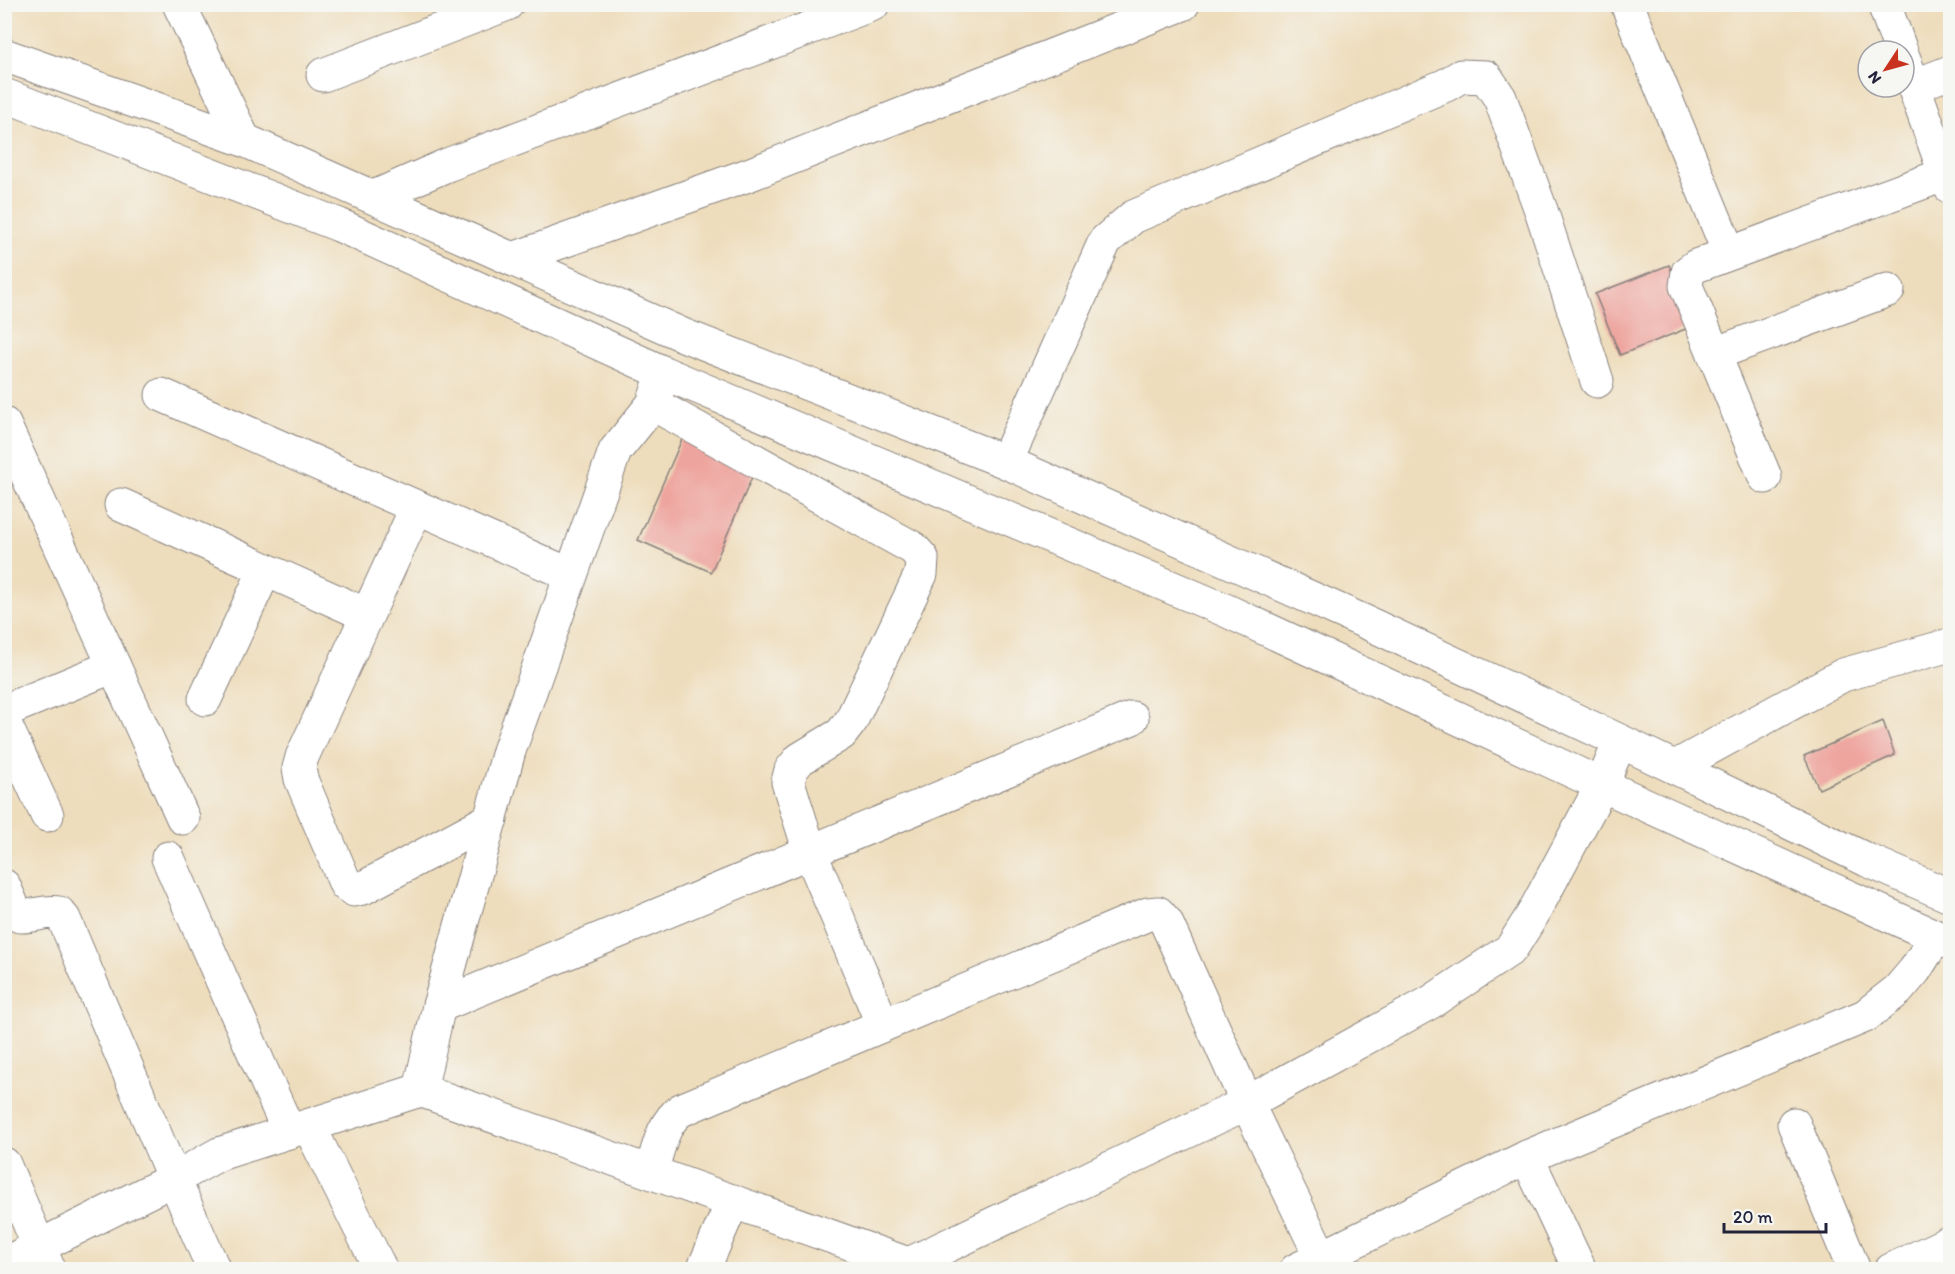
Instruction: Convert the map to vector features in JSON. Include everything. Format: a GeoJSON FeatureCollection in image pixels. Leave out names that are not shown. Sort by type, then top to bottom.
{"type":"FeatureCollection","features":[{"type":"Feature","properties":{"kind":"street"},"geometry":{"type":"LineString","coordinates":[[180,4],[244,140]]}},
{"type":"Feature","properties":{"kind":"street"},"geometry":{"type":"LineString","coordinates":[[323,75],[507,4]]}},
{"type":"Feature","properties":{"kind":"street"},"geometry":{"type":"LineString","coordinates":[[374,197],[447,165],[873,4]]}},
{"type":"Feature","properties":{"kind":"street"},"geometry":{"type":"LineString","coordinates":[[513,259],[748,175],[1183,4]]}},
{"type":"Feature","properties":{"kind":"street"},"geometry":{"type":"LineString","coordinates":[[1627,4],[1729,254]]}},
{"type":"Feature","properties":{"kind":"street"},"geometry":{"type":"LineString","coordinates":[[1884,4],[1897,39]]}},
{"type":"Feature","properties":{"kind":"street"},"geometry":{"type":"LineString","coordinates":[[4,55],[244,140],[683,335],[1006,462],[1372,625],[1676,767],[1867,860],[1950,896]]}},
{"type":"Feature","properties":{"kind":"street"},"geometry":{"type":"LineString","coordinates":[[1916,73],[1950,72]]}},
{"type":"Feature","properties":{"kind":"street"},"geometry":{"type":"LineString","coordinates":[[1006,462],[1105,241],[1133,217],[1461,76],[1486,77],[1500,98],[1542,213],[1597,381]]}},
{"type":"Feature","properties":{"kind":"street"},"geometry":{"type":"LineString","coordinates":[[1765,477],[1686,286],[1688,272],[1696,266],[1729,254],[1948,180],[1916,92]]}},
{"type":"Feature","properties":{"kind":"street"},"geometry":{"type":"LineString","coordinates":[[4,95],[339,225],[664,373],[1225,610],[1943,940],[1898,990],[1865,1016],[1527,1157],[1309,1263],[1247,1103],[1166,922],[1158,913],[1148,914],[681,1110],[672,1116],[667,1124],[651,1172]]}},
{"type":"Feature","properties":{"kind":"street"},"geometry":{"type":"LineString","coordinates":[[1714,354],[1888,290]]}},
{"type":"Feature","properties":{"kind":"street"},"geometry":{"type":"LineString","coordinates":[[420,1090],[440,1006],[509,751],[615,451],[652,404],[683,335]]}},
{"type":"Feature","properties":{"kind":"street"},"geometry":{"type":"LineString","coordinates":[[162,395],[571,575]]}},
{"type":"Feature","properties":{"kind":"street"},"geometry":{"type":"LineString","coordinates":[[652,404],[913,548],[922,558],[921,574],[851,721],[841,734],[800,759],[791,770],[788,782],[810,852],[883,1025]]}},
{"type":"Feature","properties":{"kind":"street"},"geometry":{"type":"LineString","coordinates":[[4,424],[183,818]]}},
{"type":"Feature","properties":{"kind":"street"},"geometry":{"type":"LineString","coordinates":[[121,505],[367,615]]}},
{"type":"Feature","properties":{"kind":"street"},"geometry":{"type":"LineString","coordinates":[[417,507],[299,768],[301,779],[346,885],[354,890],[363,888],[491,819]]}},
{"type":"Feature","properties":{"kind":"street"},"geometry":{"type":"LineString","coordinates":[[1225,610],[1246,569]]}},
{"type":"Feature","properties":{"kind":"street"},"geometry":{"type":"LineString","coordinates":[[205,699],[264,570]]}},
{"type":"Feature","properties":{"kind":"street"},"geometry":{"type":"LineString","coordinates":[[1676,767],[1843,675],[1950,645]]}},
{"type":"Feature","properties":{"kind":"street"},"geometry":{"type":"LineString","coordinates":[[4,711],[114,666]]}},
{"type":"Feature","properties":{"kind":"street"},"geometry":{"type":"LineString","coordinates":[[440,1006],[1132,718]]}},
{"type":"Feature","properties":{"kind":"street"},"geometry":{"type":"LineString","coordinates":[[4,722],[47,815]]}},
{"type":"Feature","properties":{"kind":"street"},"geometry":{"type":"LineString","coordinates":[[4,1264],[45,1258],[219,1154],[420,1090],[917,1267],[1247,1103],[1431,1002],[1511,949],[1533,914],[1602,785],[1620,741]]}},
{"type":"Feature","properties":{"kind":"street"},"geometry":{"type":"LineString","coordinates":[[168,858],[299,1129],[381,1269]]}},
{"type":"Feature","properties":{"kind":"street"},"geometry":{"type":"LineString","coordinates":[[4,886],[13,907],[20,916],[31,917],[50,910],[59,913],[64,920],[214,1269]]}},
{"type":"Feature","properties":{"kind":"street"},"geometry":{"type":"LineString","coordinates":[[1794,1124],[1854,1269]]}},
{"type":"Feature","properties":{"kind":"street"},"geometry":{"type":"LineString","coordinates":[[1527,1157],[1580,1269]]}},
{"type":"Feature","properties":{"kind":"street"},"geometry":{"type":"LineString","coordinates":[[4,1164],[45,1258]]}},
{"type":"Feature","properties":{"kind":"street"},"geometry":{"type":"LineString","coordinates":[[703,1269],[733,1202]]}},
{"type":"Feature","properties":{"kind":"street"},"geometry":{"type":"LineString","coordinates":[[1891,1269],[1950,1242]]}},
{"type":"Feature","properties":{"kind":"building"},"geometry":{"type":"Polygon","coordinates":[[[1669,265],[1693,326],[1620,355],[1595,294],[1669,265]]]}},
{"type":"Feature","properties":{"kind":"building"},"geometry":{"type":"Polygon","coordinates":[[[683,437],[756,468],[711,572],[638,540],[683,437]]]}},
{"type":"Feature","properties":{"kind":"building"},"geometry":{"type":"Polygon","coordinates":[[[1883,721],[1895,755],[1819,789],[1804,756],[1883,721]]]}}]}
